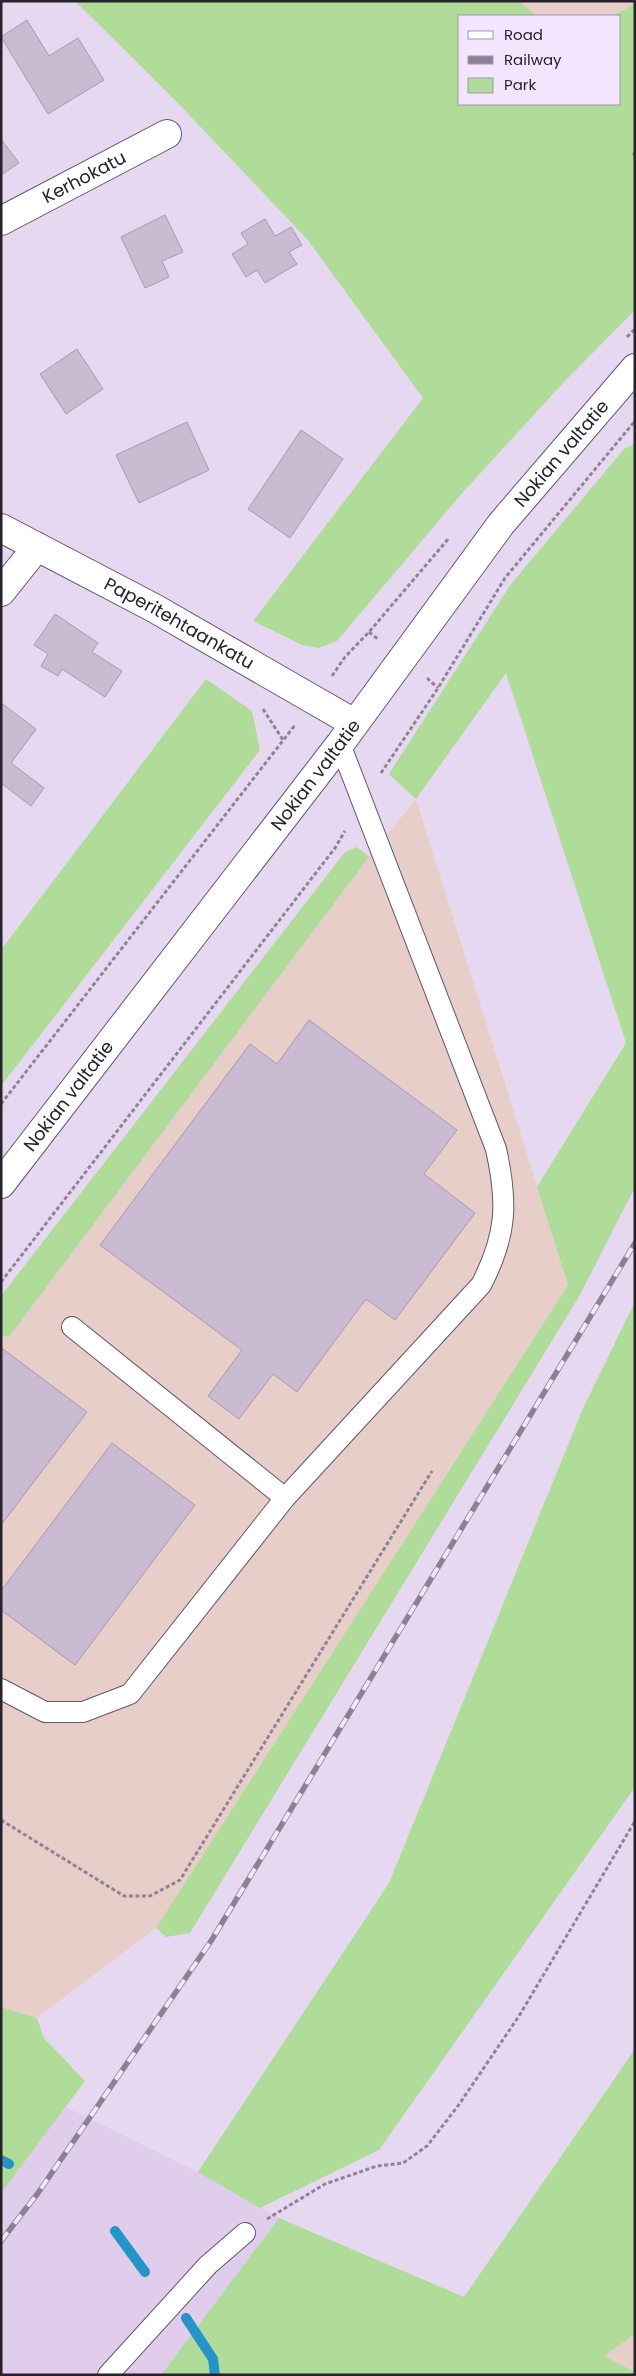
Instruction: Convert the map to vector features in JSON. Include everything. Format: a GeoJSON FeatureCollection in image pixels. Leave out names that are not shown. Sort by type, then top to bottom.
{"type":"FeatureCollection","features":[{"type":"Feature","properties":{"kind":"main road","name":"Kerhokatu"},"geometry":{"type":"LineString","coordinates":[[1,221],[168,134]]}},
{"type":"Feature","properties":{"kind":"main road","name":"Nokian valtatie"},"geometry":{"type":"LineString","coordinates":[[1,1184],[347,734],[502,524],[632,375]]}},
{"type":"Feature","properties":{"kind":"main road","name":"Paperitehtaankatu"},"geometry":{"type":"LineString","coordinates":[[1,528],[154,608],[347,734]]}},
{"type":"Feature","properties":{"kind":"main road"},"geometry":{"type":"LineString","coordinates":[[1,592],[37,547]]}},
{"type":"Feature","properties":{"kind":"lane"},"geometry":{"type":"LineString","coordinates":[[1,1689],[45,1712],[83,1712],[130,1694],[285,1498],[481,1285],[495,1258],[503,1220],[504,1184],[496,1150],[362,803],[347,734]]}},
{"type":"Feature","properties":{"kind":"lane"},"geometry":{"type":"LineString","coordinates":[[72,1327],[285,1498]]}},
{"type":"Feature","properties":{"kind":"lane"},"geometry":{"type":"LineString","coordinates":[[108,2375],[208,2265],[245,2233]]}},
{"type":"Feature","properties":{"kind":"path"},"geometry":{"type":"LineString","coordinates":[[1,1282],[335,848],[362,803],[438,688],[505,578],[635,421]]}},
{"type":"Feature","properties":{"kind":"path"},"geometry":{"type":"LineString","coordinates":[[369,632],[453,534]]}},
{"type":"Feature","properties":{"kind":"path"},"geometry":{"type":"LineString","coordinates":[[1,1104],[283,740]]}},
{"type":"Feature","properties":{"kind":"path"},"geometry":{"type":"LineString","coordinates":[[1,1820],[124,1896],[150,1896],[180,1880],[432,1471]]}},
{"type":"Feature","properties":{"kind":"path"},"geometry":{"type":"LineString","coordinates":[[245,2233],[325,2184],[377,2166],[403,2163],[427,2146],[458,2106],[519,2016],[635,1821]]}},
{"type":"Feature","properties":{"kind":"shaded area"},"geometry":{"type":"Polygon","coordinates":[[[519,1],[635,1],[635,4],[613,15],[535,15],[519,1]]]}},
{"type":"Feature","properties":{"kind":"shaded area"},"geometry":{"type":"Polygon","coordinates":[[[416,799],[568,1285],[156,1928],[37,2018],[1,2007],[1,1335],[9,1337],[369,857],[416,799]]]}},
{"type":"Feature","properties":{"kind":"shaded area"},"geometry":{"type":"Polygon","coordinates":[[[64,2106],[198,2172],[279,2218],[161,2375],[1,2375],[1,2193],[64,2106]]]}},
{"type":"Feature","properties":{"kind":"shaded area"},"geometry":{"type":"Polygon","coordinates":[[[635,2334],[635,2372],[604,2356],[635,2334]]]}},
{"type":"Feature","properties":{"kind":"green space"},"geometry":{"type":"Polygon","coordinates":[[[75,1],[519,1],[535,15],[458,15],[458,105],[621,105],[621,15],[613,15],[635,4],[635,310],[563,383],[464,491],[337,641],[319,648],[302,645],[253,621],[423,398],[307,239],[173,98],[75,1]]]}},
{"type":"Feature","properties":{"kind":"green space"},"geometry":{"type":"Polygon","coordinates":[[[635,444],[635,1187],[580,1295],[190,1933],[166,1937],[156,1928],[568,1285],[537,1187],[626,1043],[506,673],[416,799],[389,774],[511,584],[625,448],[635,444]]]}},
{"type":"Feature","properties":{"kind":"green space"},"geometry":{"type":"Polygon","coordinates":[[[206,679],[252,711],[260,750],[1,1086],[1,950],[206,679]]]}},
{"type":"Feature","properties":{"kind":"green space"},"geometry":{"type":"Polygon","coordinates":[[[357,847],[369,857],[9,1337],[1,1335],[1,1296],[345,852],[357,847]]]}},
{"type":"Feature","properties":{"kind":"green space"},"geometry":{"type":"Polygon","coordinates":[[[635,1302],[635,1787],[379,2150],[260,2208],[198,2172],[389,1883],[584,1406],[635,1302]]]}},
{"type":"Feature","properties":{"kind":"green space"},"geometry":{"type":"Polygon","coordinates":[[[1,2007],[37,2018],[44,2038],[85,2081],[1,2193],[1,2007]]]}},
{"type":"Feature","properties":{"kind":"green space"},"geometry":{"type":"Polygon","coordinates":[[[635,2049],[635,2334],[604,2356],[635,2372],[635,2375],[161,2375],[279,2218],[464,2297],[635,2049]]]}},
{"type":"Feature","properties":{"kind":"building"},"geometry":{"type":"Polygon","coordinates":[[[27,20],[49,56],[78,38],[104,80],[48,114],[1,37],[27,20]]]}},
{"type":"Feature","properties":{"kind":"building"},"geometry":{"type":"Polygon","coordinates":[[[1,139],[19,163],[1,175],[1,139]]]}},
{"type":"Feature","properties":{"kind":"building"},"geometry":{"type":"Polygon","coordinates":[[[165,215],[183,252],[162,261],[169,277],[145,288],[121,237],[165,215]]]}},
{"type":"Feature","properties":{"kind":"building"},"geometry":{"type":"Polygon","coordinates":[[[265,219],[275,236],[291,227],[302,245],[289,252],[297,264],[265,283],[257,270],[246,277],[232,254],[248,244],[241,233],[265,219]]]}},
{"type":"Feature","properties":{"kind":"building"},"geometry":{"type":"Polygon","coordinates":[[[77,349],[103,389],[66,414],[40,374],[77,349]]]}},
{"type":"Feature","properties":{"kind":"building"},"geometry":{"type":"Polygon","coordinates":[[[187,422],[209,470],[139,503],[116,455],[187,422]]]}},
{"type":"Feature","properties":{"kind":"building"},"geometry":{"type":"Polygon","coordinates":[[[301,430],[343,459],[290,538],[248,509],[301,430]]]}},
{"type":"Feature","properties":{"kind":"building"},"geometry":{"type":"Polygon","coordinates":[[[55,614],[98,643],[92,652],[122,671],[105,697],[62,669],[58,676],[41,666],[48,654],[34,645],[55,614]]]}},
{"type":"Feature","properties":{"kind":"building"},"geometry":{"type":"Polygon","coordinates":[[[1,703],[36,729],[11,763],[44,788],[31,806],[1,783],[1,703]]]}},
{"type":"Feature","properties":{"kind":"building"},"geometry":{"type":"Polygon","coordinates":[[[309,1020],[457,1130],[424,1174],[475,1213],[395,1320],[366,1299],[297,1392],[273,1374],[239,1419],[208,1396],[242,1350],[100,1245],[250,1044],[277,1064],[309,1020]]]}},
{"type":"Feature","properties":{"kind":"building"},"geometry":{"type":"Polygon","coordinates":[[[3,1349],[87,1412],[1,1525],[1,1352],[3,1349]]]}},
{"type":"Feature","properties":{"kind":"building"},"geometry":{"type":"Polygon","coordinates":[[[112,1443],[195,1505],[75,1665],[1,1610],[1,1591],[112,1443]]]}},
{"type":"Feature","properties":{"kind":"waterway"},"geometry":{"type":"LineString","coordinates":[[1,2160],[9,2164]]}},
{"type":"Feature","properties":{"kind":"waterway"},"geometry":{"type":"LineString","coordinates":[[115,2231],[145,2272]]}},
{"type":"Feature","properties":{"kind":"waterway"},"geometry":{"type":"LineString","coordinates":[[186,2318],[213,2359],[215,2375]]}},
{"type":"Feature","properties":{"kind":"railway"},"geometry":{"type":"LineString","coordinates":[[1,2241],[38,2193],[211,1941],[635,1243]]}}]}
